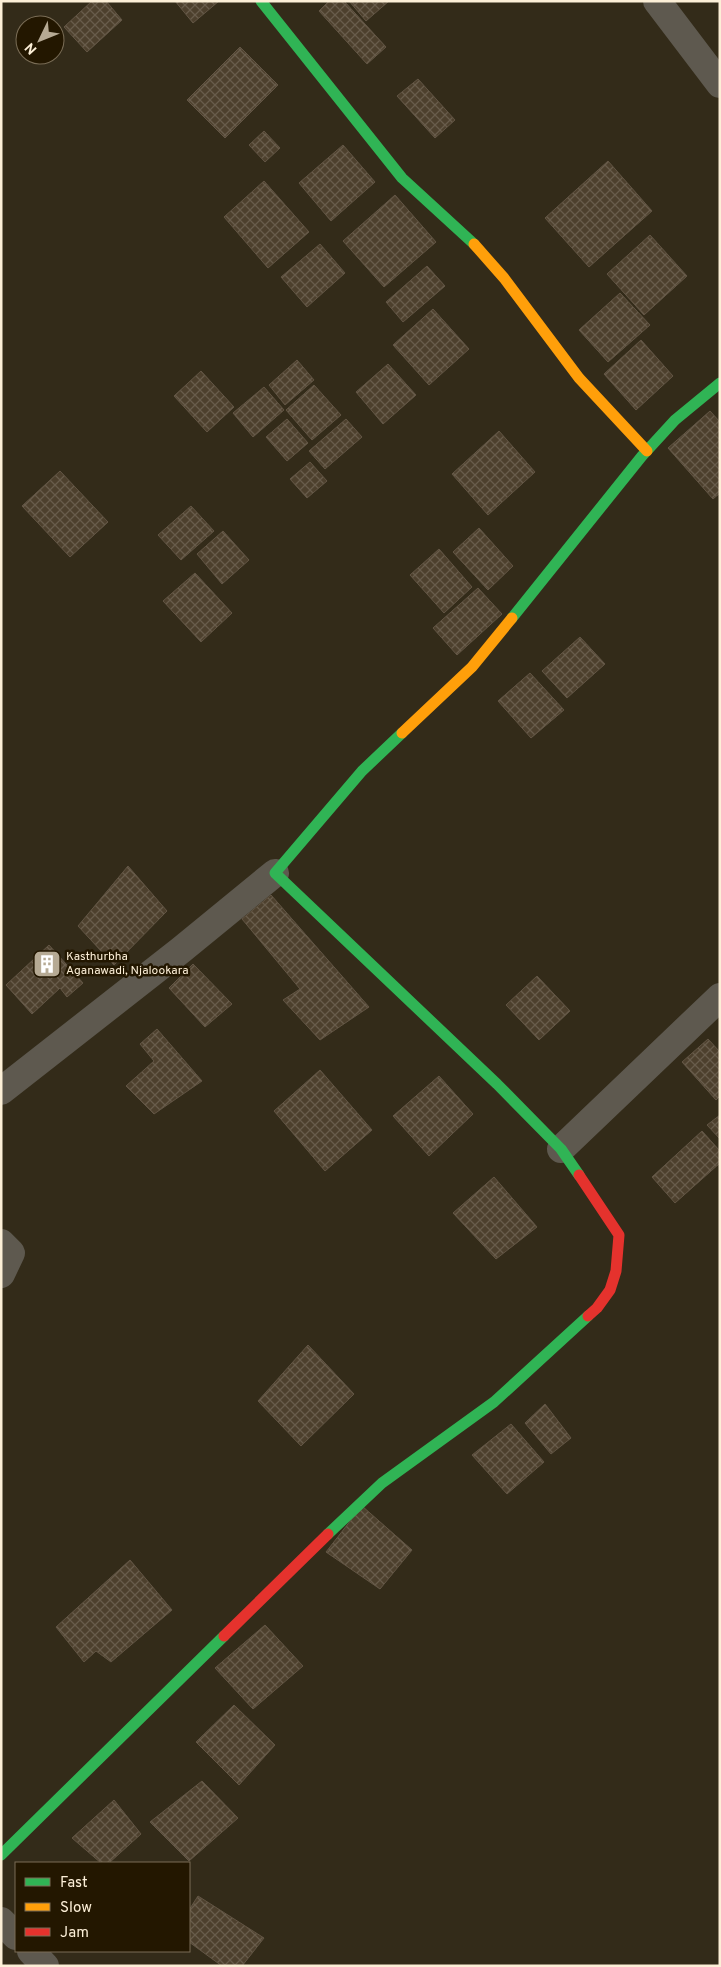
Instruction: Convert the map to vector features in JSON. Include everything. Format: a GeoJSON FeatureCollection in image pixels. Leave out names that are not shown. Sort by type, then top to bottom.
{"type":"FeatureCollection","features":[{"type":"Feature","properties":{"kind":"street"},"geometry":{"type":"LineString","coordinates":[[261,1],[402,178],[472,242],[504,278],[579,378],[646,451]]}},
{"type":"Feature","properties":{"kind":"street"},"geometry":{"type":"LineString","coordinates":[[658,1],[720,84]]}},
{"type":"Feature","properties":{"kind":"street"},"geometry":{"type":"LineString","coordinates":[[1,1091],[181,950],[275,873],[362,771],[472,667],[562,558],[646,451],[675,420],[720,383]]}},
{"type":"Feature","properties":{"kind":"street"},"geometry":{"type":"LineString","coordinates":[[1,1855],[344,1518],[382,1483],[494,1402],[598,1308],[610,1290],[616,1270],[619,1235],[561,1149],[497,1084],[275,873]]}},
{"type":"Feature","properties":{"kind":"street"},"geometry":{"type":"LineString","coordinates":[[561,1149],[720,997]]}},
{"type":"Feature","properties":{"kind":"street"},"geometry":{"type":"LineString","coordinates":[[1,1243],[11,1253],[1,1274]]}},
{"type":"Feature","properties":{"kind":"street"},"geometry":{"type":"LineString","coordinates":[[1,1921],[15,1935]]}},
{"type":"Feature","properties":{"kind":"street"},"geometry":{"type":"LineString","coordinates":[[31,1952],[46,1966]]}},
{"type":"Feature","properties":{"kind":"building"},"geometry":{"type":"Polygon","coordinates":[[[92,1],[106,1],[122,20],[87,52],[65,26],[92,1]]]}},
{"type":"Feature","properties":{"kind":"building"},"geometry":{"type":"Polygon","coordinates":[[[175,1],[219,1],[193,23],[175,1]]]}},
{"type":"Feature","properties":{"kind":"building"},"geometry":{"type":"Polygon","coordinates":[[[329,1],[344,1],[386,47],[367,64],[319,11],[329,1]]]}},
{"type":"Feature","properties":{"kind":"building"},"geometry":{"type":"Polygon","coordinates":[[[349,1],[389,1],[366,21],[349,1]]]}},
{"type":"Feature","properties":{"kind":"building"},"geometry":{"type":"Polygon","coordinates":[[[240,47],[278,85],[225,138],[187,100],[240,47]]]}},
{"type":"Feature","properties":{"kind":"building"},"geometry":{"type":"Polygon","coordinates":[[[418,79],[455,120],[435,138],[397,96],[418,79]]]}},
{"type":"Feature","properties":{"kind":"building"},"geometry":{"type":"Polygon","coordinates":[[[264,131],[280,148],[265,162],[249,145],[264,131]]]}},
{"type":"Feature","properties":{"kind":"building"},"geometry":{"type":"Polygon","coordinates":[[[343,145],[375,182],[331,221],[299,183],[343,145]]]}},
{"type":"Feature","properties":{"kind":"building"},"geometry":{"type":"Polygon","coordinates":[[[608,161],[652,211],[589,267],[545,218],[608,161]]]}},
{"type":"Feature","properties":{"kind":"building"},"geometry":{"type":"Polygon","coordinates":[[[264,181],[309,232],[268,268],[224,217],[264,181]]]}},
{"type":"Feature","properties":{"kind":"building"},"geometry":{"type":"Polygon","coordinates":[[[395,195],[436,242],[384,287],[343,241],[395,195]]]}},
{"type":"Feature","properties":{"kind":"building"},"geometry":{"type":"Polygon","coordinates":[[[650,235],[687,276],[644,315],[607,274],[650,235]]]}},
{"type":"Feature","properties":{"kind":"building"},"geometry":{"type":"Polygon","coordinates":[[[320,244],[345,273],[307,307],[281,277],[320,244]]]}},
{"type":"Feature","properties":{"kind":"building"},"geometry":{"type":"Polygon","coordinates":[[[427,266],[445,286],[403,322],[386,302],[427,266]]]}},
{"type":"Feature","properties":{"kind":"building"},"geometry":{"type":"Polygon","coordinates":[[[620,293],[650,325],[608,362],[579,330],[620,293]]]}},
{"type":"Feature","properties":{"kind":"building"},"geometry":{"type":"Polygon","coordinates":[[[433,309],[469,349],[429,385],[393,345],[433,309]]]}},
{"type":"Feature","properties":{"kind":"building"},"geometry":{"type":"Polygon","coordinates":[[[641,340],[673,376],[636,410],[604,374],[641,340]]]}},
{"type":"Feature","properties":{"kind":"building"},"geometry":{"type":"Polygon","coordinates":[[[297,360],[314,380],[285,405],[269,385],[297,360]]]}},
{"type":"Feature","properties":{"kind":"building"},"geometry":{"type":"Polygon","coordinates":[[[388,364],[416,395],[383,424],[356,392],[388,364]]]}},
{"type":"Feature","properties":{"kind":"building"},"geometry":{"type":"Polygon","coordinates":[[[201,371],[234,407],[207,432],[174,396],[201,371]]]}},
{"type":"Feature","properties":{"kind":"building"},"geometry":{"type":"Polygon","coordinates":[[[314,385],[341,415],[312,440],[286,410],[314,385]]]}},
{"type":"Feature","properties":{"kind":"building"},"geometry":{"type":"Polygon","coordinates":[[[264,387],[284,410],[253,437],[233,413],[264,387]]]}},
{"type":"Feature","properties":{"kind":"building"},"geometry":{"type":"Polygon","coordinates":[[[710,411],[720,422],[720,493],[713,499],[668,448],[710,411]]]}},
{"type":"Feature","properties":{"kind":"building"},"geometry":{"type":"Polygon","coordinates":[[[287,419],[308,443],[287,461],[266,437],[287,419]]]}},
{"type":"Feature","properties":{"kind":"building"},"geometry":{"type":"Polygon","coordinates":[[[346,419],[362,437],[325,469],[309,451],[346,419]]]}},
{"type":"Feature","properties":{"kind":"building"},"geometry":{"type":"Polygon","coordinates":[[[499,431],[535,472],[488,515],[452,474],[499,431]]]}},
{"type":"Feature","properties":{"kind":"building"},"geometry":{"type":"Polygon","coordinates":[[[310,462],[327,481],[307,498],[290,479],[310,462]]]}},
{"type":"Feature","properties":{"kind":"building"},"geometry":{"type":"Polygon","coordinates":[[[60,471],[108,522],[70,557],[22,506],[60,471]]]}},
{"type":"Feature","properties":{"kind":"building"},"geometry":{"type":"Polygon","coordinates":[[[191,506],[214,531],[181,560],[158,535],[191,506]]]}},
{"type":"Feature","properties":{"kind":"building"},"geometry":{"type":"Polygon","coordinates":[[[479,528],[513,566],[488,590],[453,552],[479,528]]]}},
{"type":"Feature","properties":{"kind":"building"},"geometry":{"type":"Polygon","coordinates":[[[223,531],[249,560],[222,584],[197,554],[223,531]]]}},
{"type":"Feature","properties":{"kind":"building"},"geometry":{"type":"Polygon","coordinates":[[[439,549],[472,587],[444,613],[410,575],[439,549]]]}},
{"type":"Feature","properties":{"kind":"building"},"geometry":{"type":"Polygon","coordinates":[[[195,573],[232,613],[201,642],[163,601],[195,573]]]}},
{"type":"Feature","properties":{"kind":"building"},"geometry":{"type":"Polygon","coordinates":[[[478,588],[502,614],[457,655],[433,628],[478,588]]]}},
{"type":"Feature","properties":{"kind":"building"},"geometry":{"type":"Polygon","coordinates":[[[580,637],[605,664],[567,698],[542,671],[580,637]]]}},
{"type":"Feature","properties":{"kind":"building"},"geometry":{"type":"Polygon","coordinates":[[[530,673],[564,710],[531,738],[498,701],[530,673]]]}},
{"type":"Feature","properties":{"kind":"building"},"geometry":{"type":"Polygon","coordinates":[[[128,866],[167,911],[114,965],[78,926],[128,866]]]}},
{"type":"Feature","properties":{"kind":"building"},"geometry":{"type":"Polygon","coordinates":[[[271,895],[369,1007],[320,1040],[283,1000],[300,989],[242,919],[271,895]]]}},
{"type":"Feature","properties":{"kind":"building","name":"Kasthurbha Aganawadi, Njalookara"},"geometry":{"type":"Polygon","coordinates":[[[49,945],[83,983],[67,997],[60,988],[32,1014],[6,985],[49,945]]]}},
{"type":"Feature","properties":{"kind":"building"},"geometry":{"type":"Polygon","coordinates":[[[193,964],[232,1004],[205,1027],[169,988],[193,964]]]}},
{"type":"Feature","properties":{"kind":"building"},"geometry":{"type":"Polygon","coordinates":[[[537,976],[570,1011],[539,1040],[506,1005],[537,976]]]}},
{"type":"Feature","properties":{"kind":"building"},"geometry":{"type":"Polygon","coordinates":[[[157,1029],[202,1081],[154,1114],[126,1086],[154,1061],[140,1044],[157,1029]]]}},
{"type":"Feature","properties":{"kind":"building"},"geometry":{"type":"Polygon","coordinates":[[[708,1039],[720,1052],[720,1096],[716,1100],[682,1062],[708,1039]]]}},
{"type":"Feature","properties":{"kind":"building"},"geometry":{"type":"Polygon","coordinates":[[[320,1070],[372,1130],[325,1171],[274,1111],[320,1070]]]}},
{"type":"Feature","properties":{"kind":"building"},"geometry":{"type":"Polygon","coordinates":[[[439,1076],[473,1114],[429,1156],[393,1116],[439,1076]]]}},
{"type":"Feature","properties":{"kind":"building"},"geometry":{"type":"Polygon","coordinates":[[[720,1115],[720,1139],[707,1125],[720,1115]]]}},
{"type":"Feature","properties":{"kind":"building"},"geometry":{"type":"Polygon","coordinates":[[[702,1131],[720,1151],[720,1163],[675,1203],[652,1177],[702,1131]]]}},
{"type":"Feature","properties":{"kind":"building"},"geometry":{"type":"Polygon","coordinates":[[[494,1177],[537,1227],[496,1259],[453,1213],[494,1177]]]}},
{"type":"Feature","properties":{"kind":"building"},"geometry":{"type":"Polygon","coordinates":[[[308,1345],[354,1394],[301,1446],[258,1401],[308,1345]]]}},
{"type":"Feature","properties":{"kind":"building"},"geometry":{"type":"Polygon","coordinates":[[[545,1404],[571,1438],[551,1454],[525,1423],[545,1404]]]}},
{"type":"Feature","properties":{"kind":"building"},"geometry":{"type":"Polygon","coordinates":[[[511,1424],[544,1462],[507,1494],[472,1455],[511,1424]]]}},
{"type":"Feature","properties":{"kind":"building"},"geometry":{"type":"Polygon","coordinates":[[[362,1506],[412,1550],[380,1589],[326,1552],[362,1506]]]}},
{"type":"Feature","properties":{"kind":"building"},"geometry":{"type":"Polygon","coordinates":[[[130,1560],[172,1610],[111,1662],[96,1651],[84,1662],[56,1627],[130,1560]]]}},
{"type":"Feature","properties":{"kind":"building"},"geometry":{"type":"Polygon","coordinates":[[[265,1625],[303,1666],[253,1709],[215,1668],[265,1625]]]}},
{"type":"Feature","properties":{"kind":"building"},"geometry":{"type":"Polygon","coordinates":[[[234,1705],[275,1745],[239,1785],[196,1742],[234,1705]]]}},
{"type":"Feature","properties":{"kind":"building"},"geometry":{"type":"Polygon","coordinates":[[[202,1781],[238,1818],[189,1861],[150,1822],[202,1781]]]}},
{"type":"Feature","properties":{"kind":"building"},"geometry":{"type":"Polygon","coordinates":[[[114,1800],[141,1834],[110,1862],[100,1862],[72,1838],[114,1800]]]}},
{"type":"Feature","properties":{"kind":"building"},"geometry":{"type":"Polygon","coordinates":[[[198,1896],[264,1938],[242,1966],[222,1966],[190,1943],[190,1908],[198,1896]]]}},
{"type":"Feature","properties":{"kind":"traffic: fast"},"geometry":{"type":"LineString","coordinates":[[261,1],[402,178],[474,244]]}},
{"type":"Feature","properties":{"kind":"traffic: fast"},"geometry":{"type":"LineString","coordinates":[[512,618],[642,456],[675,420],[720,383]]}},
{"type":"Feature","properties":{"kind":"traffic: fast"},"geometry":{"type":"LineString","coordinates":[[402,733],[362,771],[275,873],[497,1084],[561,1149],[579,1175]]}},
{"type":"Feature","properties":{"kind":"traffic: fast"},"geometry":{"type":"LineString","coordinates":[[328,1534],[382,1483],[494,1402],[588,1316]]}},
{"type":"Feature","properties":{"kind":"traffic: fast"},"geometry":{"type":"LineString","coordinates":[[1,1855],[224,1636]]}},
{"type":"Feature","properties":{"kind":"traffic: slow"},"geometry":{"type":"LineString","coordinates":[[474,244],[504,278],[579,378],[647,451]]}},
{"type":"Feature","properties":{"kind":"traffic: slow"},"geometry":{"type":"LineString","coordinates":[[402,733],[472,667],[512,618]]}},
{"type":"Feature","properties":{"kind":"traffic: jam"},"geometry":{"type":"LineString","coordinates":[[579,1175],[619,1235],[616,1271],[610,1290],[597,1308],[588,1316]]}},
{"type":"Feature","properties":{"kind":"traffic: jam"},"geometry":{"type":"LineString","coordinates":[[224,1636],[328,1534]]}},
{"type":"Feature","properties":{"kind":"place","name":"Kasthurbha Aganawadi, Njalookara"},"geometry":{"type":"Point","coordinates":[47,964]}}]}
